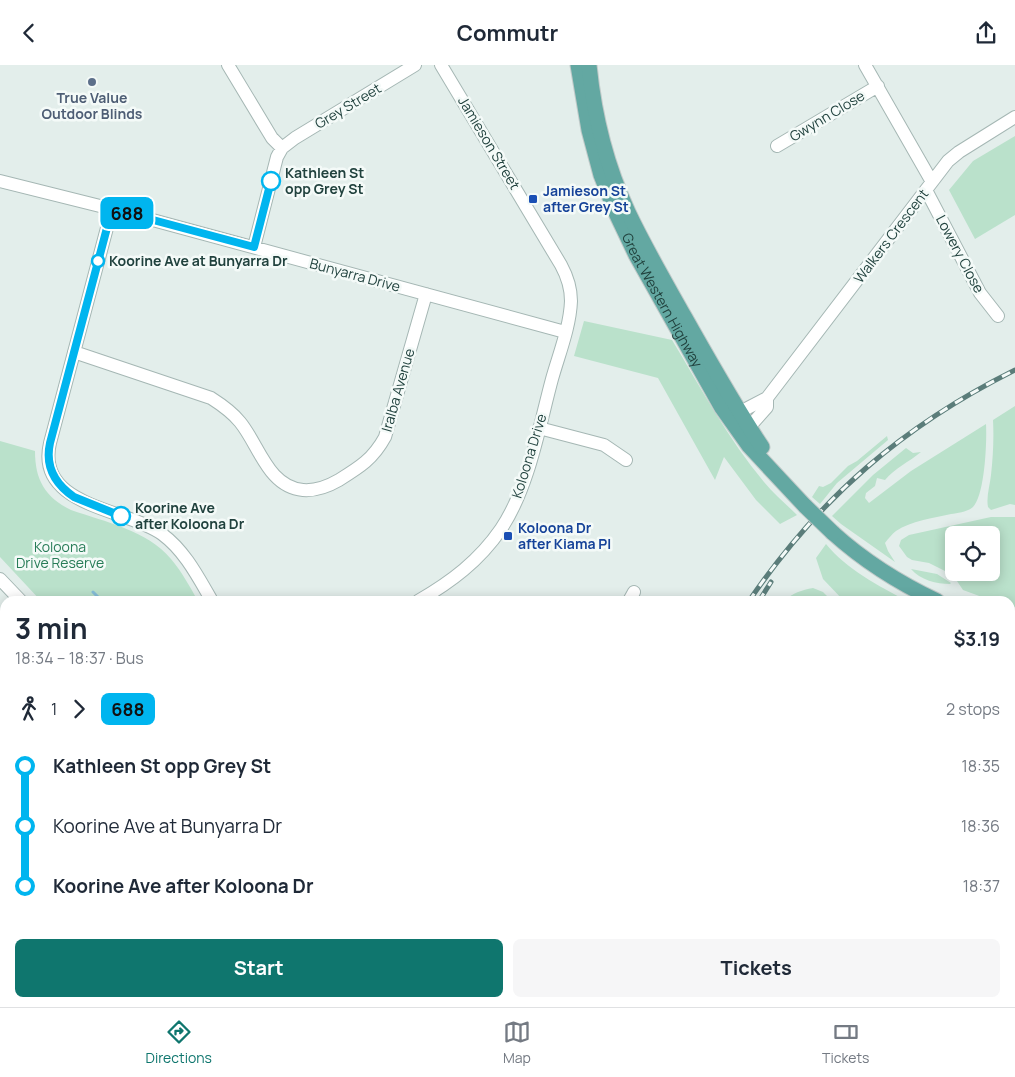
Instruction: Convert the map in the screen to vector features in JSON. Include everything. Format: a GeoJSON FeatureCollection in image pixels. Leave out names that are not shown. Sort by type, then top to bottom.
{"type":"FeatureCollection","features":[{"type":"Feature","properties":{"kind":"main road","name":"Great Western Highway"},"geometry":{"type":"LineString","coordinates":[[578,65],[582,99],[592,145],[616,213],[636,255],[722,408],[745,431],[767,467],[833,533],[877,568],[926,596]]}},
{"type":"Feature","properties":{"kind":"main road","name":"Great Western Highway"},"geometry":{"type":"LineString","coordinates":[[590,65],[599,123],[611,167],[625,204],[647,250],[713,368],[740,412],[745,431]]}},
{"type":"Feature","properties":{"kind":"street"},"geometry":{"type":"LineString","coordinates":[[228,65],[272,138],[282,148],[254,247]]}},
{"type":"Feature","properties":{"kind":"street","name":"Grey Street"},"geometry":{"type":"LineString","coordinates":[[282,148],[295,138],[415,65]]}},
{"type":"Feature","properties":{"kind":"street","name":"Jamieson Street"},"geometry":{"type":"LineString","coordinates":[[441,65],[565,274],[569,284],[571,301],[565,332]]}},
{"type":"Feature","properties":{"kind":"street","name":"Walkers Crescent"},"geometry":{"type":"LineString","coordinates":[[740,412],[767,398],[929,186],[878,86],[865,65]]}},
{"type":"Feature","properties":{"kind":"street","name":"Gwynn Close"},"geometry":{"type":"LineString","coordinates":[[777,146],[878,86]]}},
{"type":"Feature","properties":{"kind":"street"},"geometry":{"type":"LineString","coordinates":[[929,186],[953,156],[1015,117]]}},
{"type":"Feature","properties":{"kind":"street","name":"Bunyarra Drive"},"geometry":{"type":"LineString","coordinates":[[0,181],[112,209],[565,332]]}},
{"type":"Feature","properties":{"kind":"street","name":"Lowery Close"},"geometry":{"type":"LineString","coordinates":[[929,186],[980,293],[998,316]]}},
{"type":"Feature","properties":{"kind":"street"},"geometry":{"type":"LineString","coordinates":[[112,209],[48,451],[49,466],[56,481],[74,497],[153,528],[161,533],[183,554],[209,596]]}},
{"type":"Feature","properties":{"kind":"street","name":"Iralba Avenue"},"geometry":{"type":"LineString","coordinates":[[74,352],[211,398],[239,421],[276,477],[290,487],[316,490],[331,485],[366,463],[380,445],[389,428],[426,294]]}},
{"type":"Feature","properties":{"kind":"street","name":"Koloona Drive"},"geometry":{"type":"LineString","coordinates":[[427,596],[464,571],[485,549],[500,530],[518,498],[565,332]]}},
{"type":"Feature","properties":{"kind":"street","name":"Walkers Crescent"},"geometry":{"type":"LineString","coordinates":[[745,431],[767,407],[767,398]]}},
{"type":"Feature","properties":{"kind":"street"},"geometry":{"type":"LineString","coordinates":[[539,428],[604,445],[626,460]]}},
{"type":"Feature","properties":{"kind":"street"},"geometry":{"type":"LineString","coordinates":[[0,579],[15,596]]}},
{"type":"Feature","properties":{"kind":"green space"},"geometry":{"type":"Polygon","coordinates":[[[1015,136],[1015,215],[975,239],[949,190],[973,161],[1015,136]]]}},
{"type":"Feature","properties":{"kind":"green space"},"geometry":{"type":"Polygon","coordinates":[[[584,321],[672,340],[715,413],[751,466],[797,515],[780,524],[756,500],[724,457],[715,480],[658,378],[574,356],[584,321]]]}},
{"type":"Feature","properties":{"kind":"green space"},"geometry":{"type":"Polygon","coordinates":[[[1015,406],[1015,505],[1010,504],[991,510],[988,507],[987,499],[991,475],[993,420],[1015,406]]]}},
{"type":"Feature","properties":{"kind":"green space"},"geometry":{"type":"Polygon","coordinates":[[[986,424],[983,480],[977,501],[968,510],[915,522],[896,531],[885,543],[895,562],[832,516],[873,475],[906,448],[913,453],[921,452],[885,480],[877,478],[875,486],[866,493],[865,498],[869,503],[911,471],[986,424]]]}},
{"type":"Feature","properties":{"kind":"green space"},"geometry":{"type":"Polygon","coordinates":[[[887,436],[888,440],[837,483],[820,504],[812,497],[819,486],[823,487],[831,483],[848,466],[857,461],[887,436]]]}},
{"type":"Feature","properties":{"kind":"green space","name":"Koloona Drive Reserve"},"geometry":{"type":"Polygon","coordinates":[[[0,441],[35,451],[37,471],[43,487],[62,505],[71,510],[125,528],[161,549],[179,569],[195,596],[36,596],[0,557],[0,441]]]}},
{"type":"Feature","properties":{"kind":"green space"},"geometry":{"type":"Polygon","coordinates":[[[991,517],[1015,517],[1015,596],[979,596],[963,590],[957,581],[1000,581],[1000,526],[950,526],[991,517]]]}},
{"type":"Feature","properties":{"kind":"green space"},"geometry":{"type":"Polygon","coordinates":[[[945,527],[945,571],[929,563],[912,560],[907,557],[899,546],[901,540],[909,535],[945,527]]]}},
{"type":"Feature","properties":{"kind":"green space"},"geometry":{"type":"Polygon","coordinates":[[[826,544],[853,569],[898,596],[839,596],[823,579],[816,558],[826,544]]]}},
{"type":"Feature","properties":{"kind":"green space"},"geometry":{"type":"Polygon","coordinates":[[[911,569],[937,574],[945,581],[951,583],[945,584],[929,581],[911,569]]]}},
{"type":"Feature","properties":{"kind":"green space"},"geometry":{"type":"Polygon","coordinates":[[[813,588],[827,596],[790,596],[813,588]]]}},
{"type":"Feature","properties":{"kind":"waterway"},"geometry":{"type":"LineString","coordinates":[[93,592],[97,596]]}},
{"type":"Feature","properties":{"kind":"railway"},"geometry":{"type":"LineString","coordinates":[[753,596],[805,529],[867,467],[900,440],[936,415],[1015,370]]}},
{"type":"Feature","properties":{"kind":"railway"},"geometry":{"type":"LineString","coordinates":[[762,596],[771,582]]}},
{"type":"Feature","properties":{"kind":"bus line","name":"688"},"geometry":{"type":"LineString","coordinates":[[121,516],[74,497],[67,492],[56,481],[48,460],[50,443],[112,209],[254,247],[271,181]]}},
{"type":"Feature","properties":{"kind":"place","name":"True Value Outdoor Blinds"},"geometry":{"type":"Point","coordinates":[92,82]}},
{"type":"Feature","properties":{"kind":"place","name":"Kathleen St opp Grey St"},"geometry":{"type":"Point","coordinates":[271,181]}},
{"type":"Feature","properties":{"kind":"place","name":"Jamieson St after Grey St"},"geometry":{"type":"Point","coordinates":[533,199]}},
{"type":"Feature","properties":{"kind":"place","name":"Koorine Ave at Bunyarra Dr"},"geometry":{"type":"Point","coordinates":[98,261]}},
{"type":"Feature","properties":{"kind":"place","name":"Koorine Ave after Koloona Dr"},"geometry":{"type":"Point","coordinates":[121,516]}},
{"type":"Feature","properties":{"kind":"place","name":"Koloona Dr after Kiama Pl"},"geometry":{"type":"Point","coordinates":[508,536]}}]}
